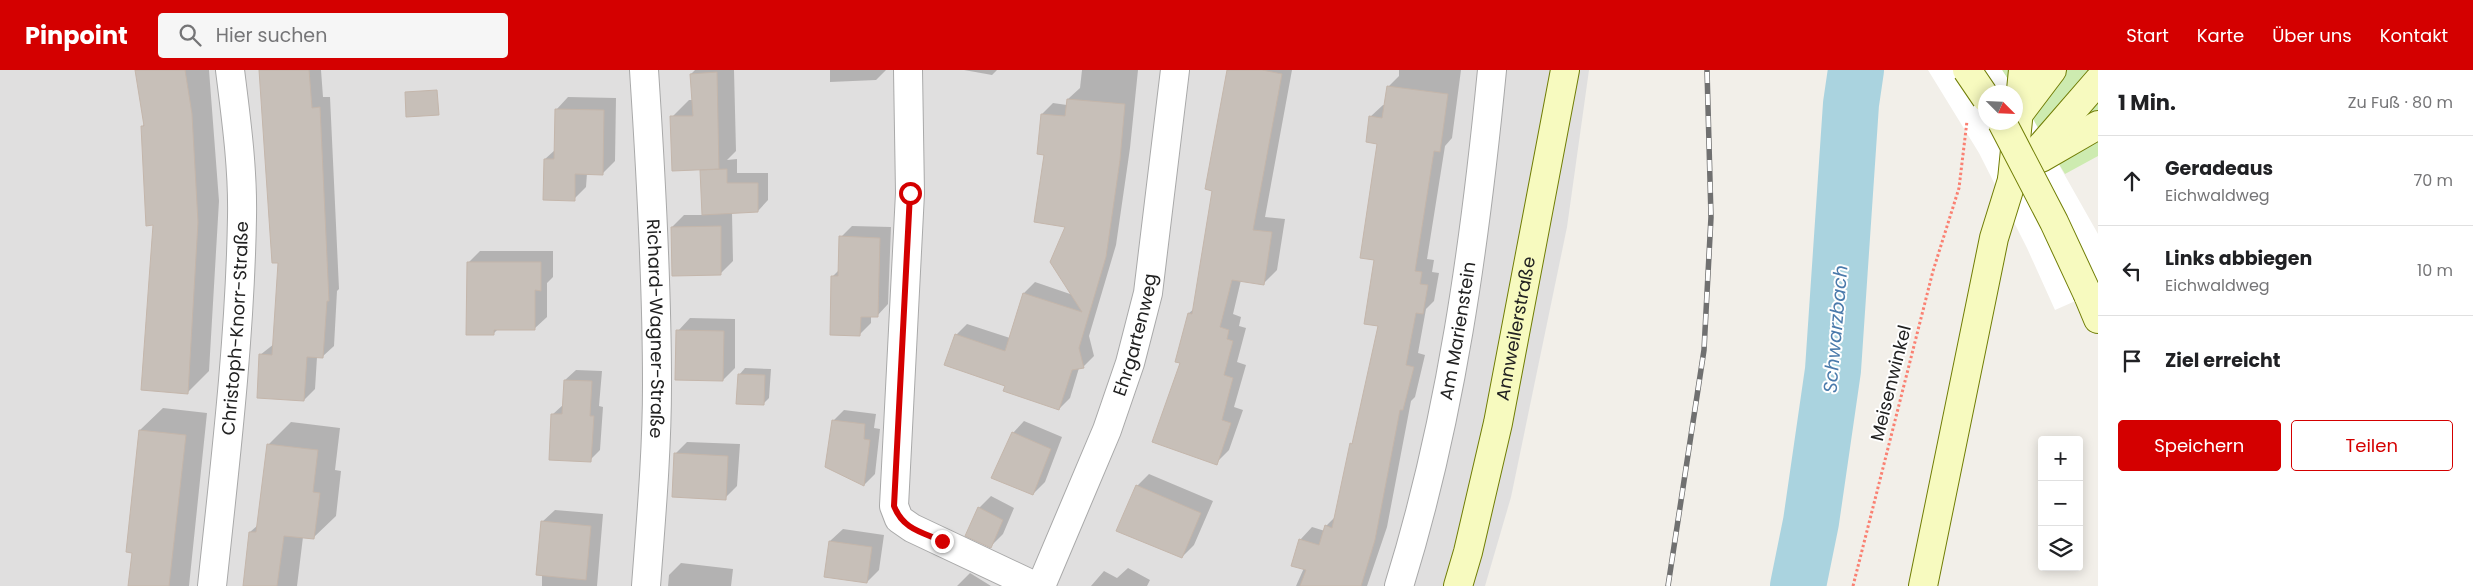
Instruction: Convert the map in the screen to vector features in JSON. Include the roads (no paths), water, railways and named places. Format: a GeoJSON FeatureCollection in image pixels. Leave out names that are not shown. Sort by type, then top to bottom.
{"type":"FeatureCollection","features":[{"type":"Feature","properties":{"kind":"main road","name":"Annweilerstraße"},"geometry":{"type":"LineString","coordinates":[[1458,586],[1468,552],[1498,423],[1566,70]]}},
{"type":"Feature","properties":{"kind":"main road"},"geometry":{"type":"LineString","coordinates":[[1967,70],[1977,107]]}},
{"type":"Feature","properties":{"kind":"main road"},"geometry":{"type":"LineString","coordinates":[[2019,85],[2023,70]]}},
{"type":"Feature","properties":{"kind":"main road"},"geometry":{"type":"LineString","coordinates":[[2023,104],[2052,70]]}},
{"type":"Feature","properties":{"kind":"main road"},"geometry":{"type":"LineString","coordinates":[[2012,180],[2098,81]]}},
{"type":"Feature","properties":{"kind":"main road"},"geometry":{"type":"LineString","coordinates":[[2012,180],[2050,151],[2098,125]]}},
{"type":"Feature","properties":{"kind":"main road"},"geometry":{"type":"LineString","coordinates":[[1922,586],[1994,238],[2012,180],[2010,130]]}},
{"type":"Feature","properties":{"kind":"main road"},"geometry":{"type":"LineString","coordinates":[[2015,130],[2093,307]]}},
{"type":"Feature","properties":{"kind":"street","name":"Christoph-Knorr-Straße"},"geometry":{"type":"LineString","coordinates":[[212,586],[227,439],[242,216],[238,132],[230,70]]}},
{"type":"Feature","properties":{"kind":"street","name":"Richard-Wagner-Straße"},"geometry":{"type":"LineString","coordinates":[[644,70],[654,247],[657,386],[653,504],[646,586]]}},
{"type":"Feature","properties":{"kind":"street"},"geometry":{"type":"LineString","coordinates":[[908,70],[910,193],[894,506],[899,519],[912,528],[1035,586]]}},
{"type":"Feature","properties":{"kind":"street","name":"Ehrgartenweg"},"geometry":{"type":"LineString","coordinates":[[1041,586],[1106,430],[1130,363],[1148,293],[1175,70]]}},
{"type":"Feature","properties":{"kind":"street","name":"Am Marienstein"},"geometry":{"type":"LineString","coordinates":[[1399,586],[1417,529],[1446,400],[1464,298],[1492,70]]}},
{"type":"Feature","properties":{"kind":"waterway","name":"Schwarzbach"},"geometry":{"type":"LineString","coordinates":[[1798,586],[1811,522],[1833,370],[1851,104],[1856,70]]}},
{"type":"Feature","properties":{"kind":"railway"},"geometry":{"type":"LineString","coordinates":[[1668,586],[1704,350],[1711,217],[1707,70]]}}]}
